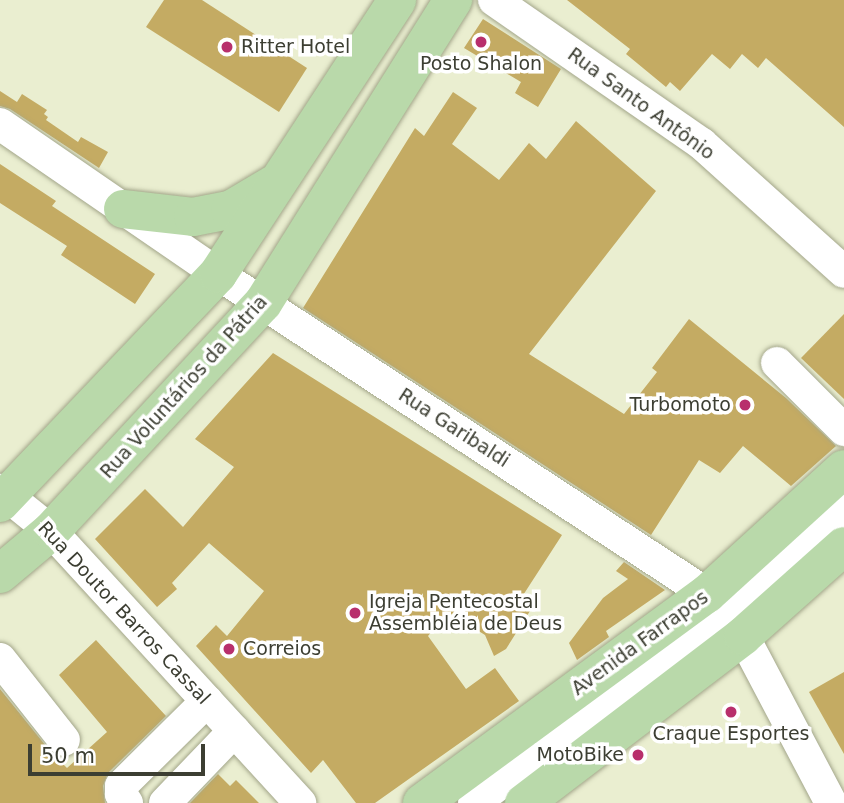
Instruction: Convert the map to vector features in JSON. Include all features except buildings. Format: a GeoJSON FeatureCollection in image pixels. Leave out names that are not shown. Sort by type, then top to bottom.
{"type":"FeatureCollection","features":[{"type":"Feature","properties":{"kind":"main road"},"geometry":{"type":"LineString","coordinates":[[2,496],[218,274],[397,0]]}},
{"type":"Feature","properties":{"kind":"main road","name":"Rua Voluntários da Pátria"},"geometry":{"type":"LineString","coordinates":[[0,574],[51,531],[263,303],[453,0]]}},
{"type":"Feature","properties":{"kind":"main road"},"geometry":{"type":"LineString","coordinates":[[123,209],[193,217],[230,210],[279,181]]}},
{"type":"Feature","properties":{"kind":"main road"},"geometry":{"type":"LineString","coordinates":[[123,454],[145,400],[217,321],[218,274]]}},
{"type":"Feature","properties":{"kind":"main road","name":"Avenida Farrapos"},"geometry":{"type":"LineString","coordinates":[[524,803],[725,615],[844,468]]}},
{"type":"Feature","properties":{"kind":"main road","name":"Avenida Farrapos"},"geometry":{"type":"LineString","coordinates":[[422,803],[725,615],[844,546]]}},
{"type":"Feature","properties":{"kind":"street","name":"Rua Santo Antônio"},"geometry":{"type":"LineString","coordinates":[[494,0],[702,144],[844,272]]}},
{"type":"Feature","properties":{"kind":"street","name":"Rua Garibaldi"},"geometry":{"type":"LineString","coordinates":[[0,124],[725,615],[831,803]]}},
{"type":"Feature","properties":{"kind":"street"},"geometry":{"type":"LineString","coordinates":[[777,363],[839,415]]}},
{"type":"Feature","properties":{"kind":"street","name":"Rua Doutor Barros Cassal"},"geometry":{"type":"LineString","coordinates":[[2,496],[51,531],[300,803]]}},
{"type":"Feature","properties":{"kind":"street"},"geometry":{"type":"LineString","coordinates":[[474,803],[725,615],[844,509]]}},
{"type":"Feature","properties":{"kind":"street"},"geometry":{"type":"LineString","coordinates":[[0,659],[64,740]]}},
{"type":"Feature","properties":{"kind":"street"},"geometry":{"type":"LineString","coordinates":[[127,803],[121,794],[121,786],[207,701]]}},
{"type":"Feature","properties":{"kind":"street"},"geometry":{"type":"LineString","coordinates":[[165,803],[234,731]]}},
{"type":"Feature","properties":{"kind":"place","name":"Posto Shalon"},"geometry":{"type":"Point","coordinates":[481,42]}},
{"type":"Feature","properties":{"kind":"place","name":"Ritter Hotel"},"geometry":{"type":"Point","coordinates":[227,47]}},
{"type":"Feature","properties":{"kind":"place","name":"Turbomoto"},"geometry":{"type":"Point","coordinates":[745,405]}},
{"type":"Feature","properties":{"kind":"place","name":"Igreja Pentecostal Assembléia de Deus"},"geometry":{"type":"Point","coordinates":[355,613]}},
{"type":"Feature","properties":{"kind":"place","name":"Correios"},"geometry":{"type":"Point","coordinates":[229,649]}},
{"type":"Feature","properties":{"kind":"place","name":"Craque Esportes"},"geometry":{"type":"Point","coordinates":[731,712]}},
{"type":"Feature","properties":{"kind":"place","name":"MotoBike"},"geometry":{"type":"Point","coordinates":[638,755]}}]}
